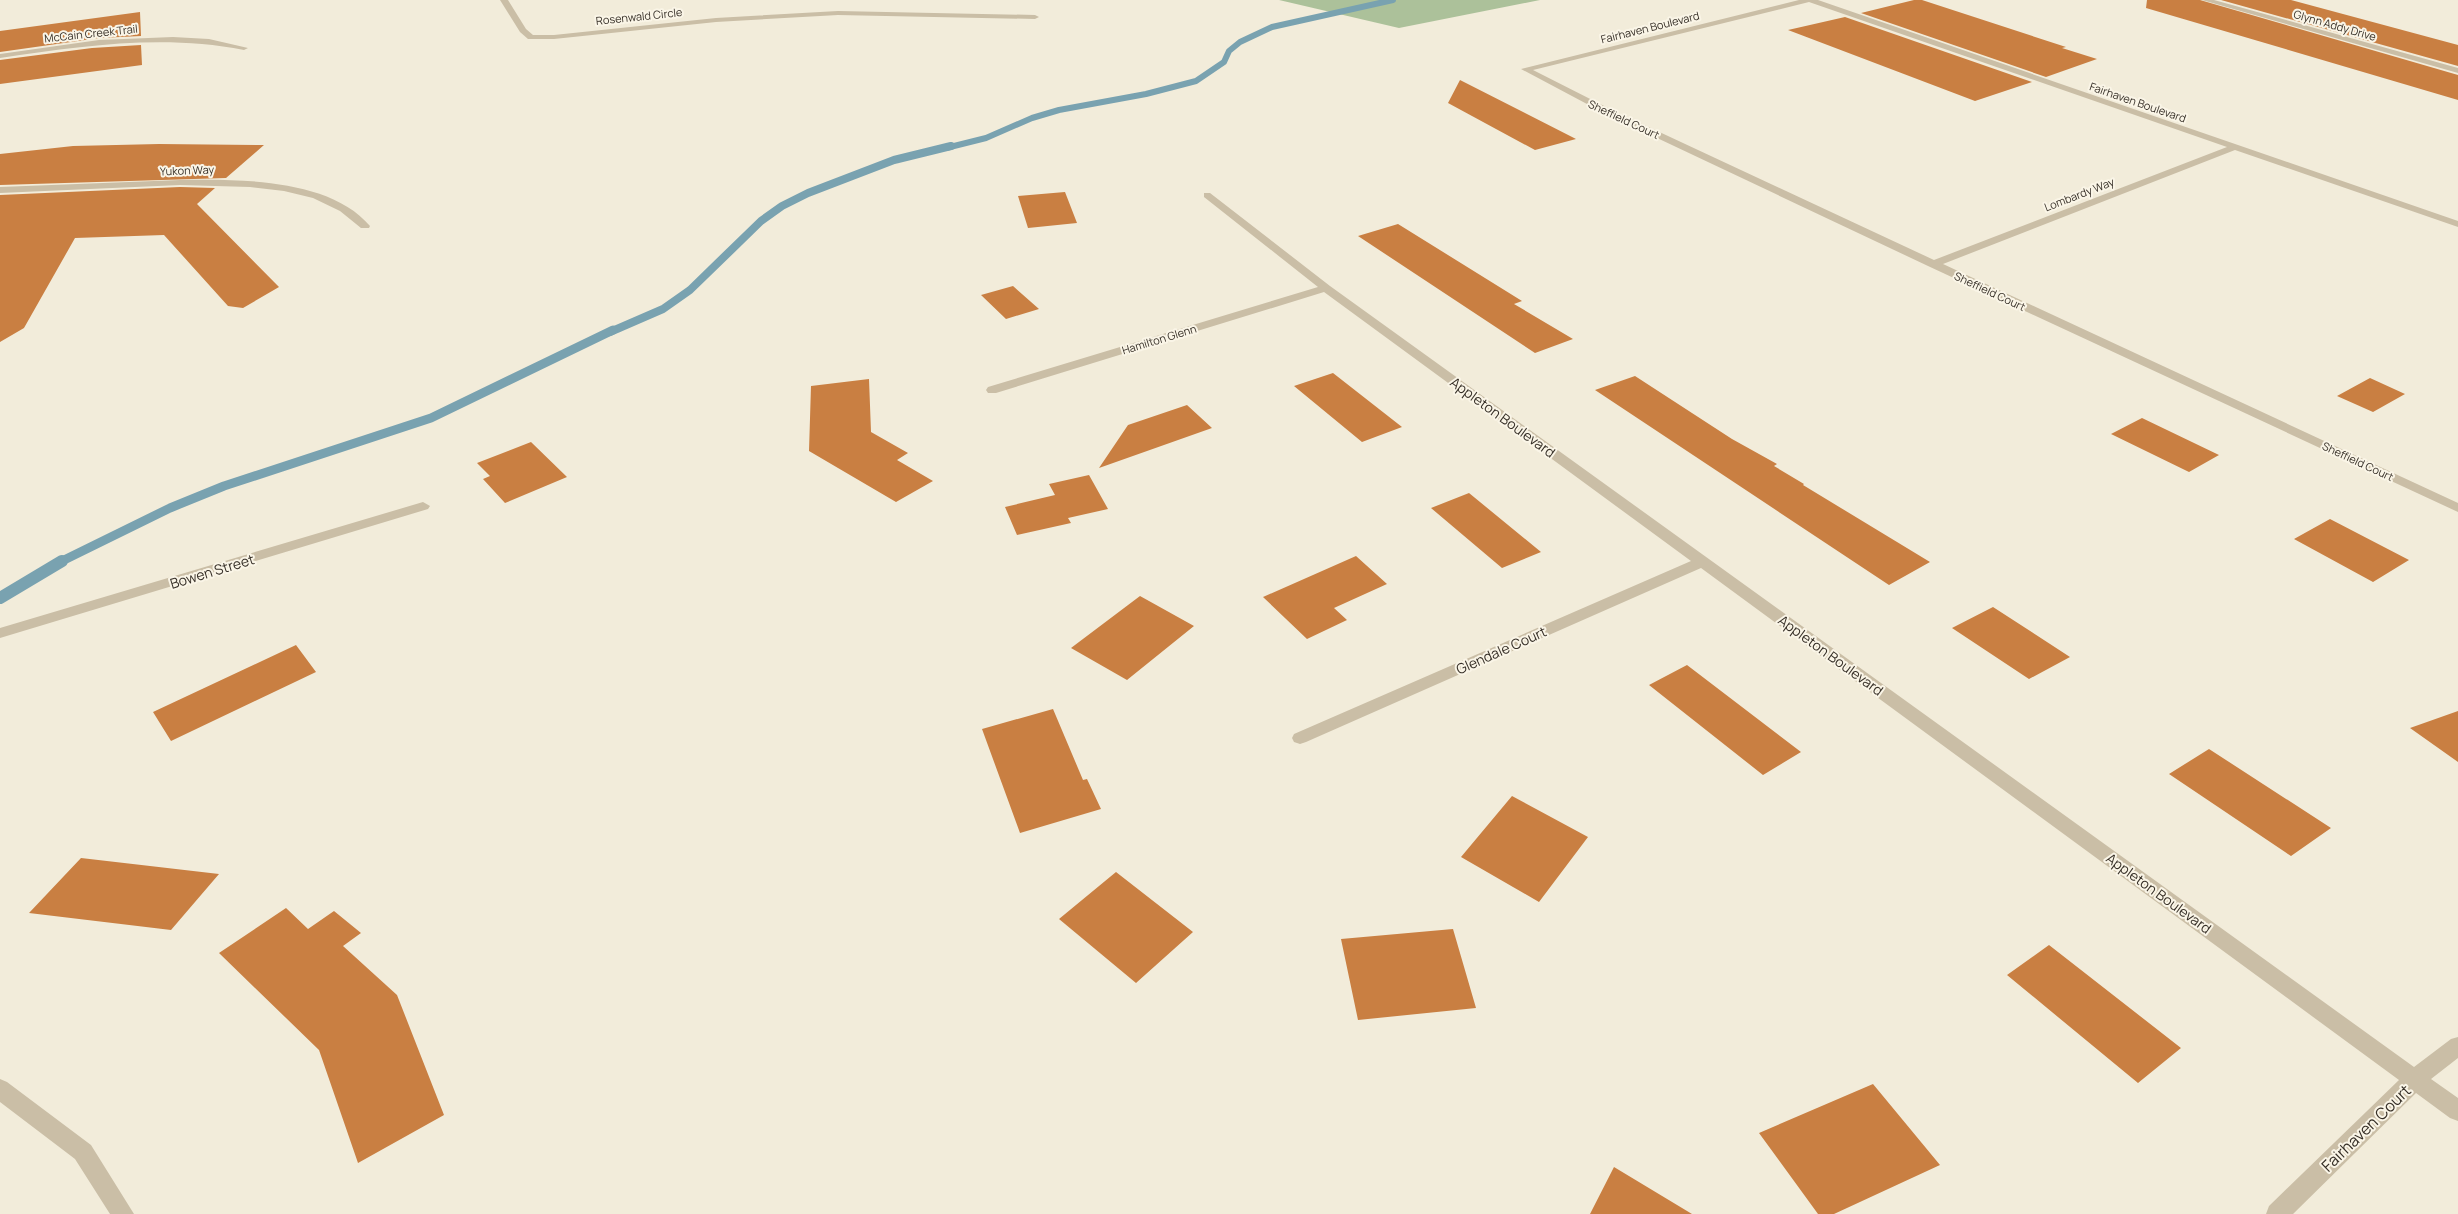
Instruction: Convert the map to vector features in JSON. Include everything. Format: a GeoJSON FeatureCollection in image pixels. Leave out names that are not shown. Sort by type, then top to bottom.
{"type":"FeatureCollection","features":[{"type":"Feature","properties":{"kind":"street","name":"Rosenwald Circle"},"geometry":{"type":"LineString","coordinates":[[504,0],[523,30],[531,37],[554,37],[716,20],[838,13],[1035,17]]}},
{"type":"Feature","properties":{"kind":"street","name":"Fairhaven Boulevard"},"geometry":{"type":"LineString","coordinates":[[1525,69],[1810,0],[2458,224]]}},
{"type":"Feature","properties":{"kind":"street","name":"Glynn Addy Drive"},"geometry":{"type":"LineString","coordinates":[[2206,0],[2458,71]]}},
{"type":"Feature","properties":{"kind":"street","name":"McCain Creek Trail"},"geometry":{"type":"LineString","coordinates":[[0,56],[82,44],[144,39],[200,40],[244,48]]}},
{"type":"Feature","properties":{"kind":"street","name":"Sheffield Court"},"geometry":{"type":"LineString","coordinates":[[1525,69],[1606,110],[1932,264],[2458,508]]}},
{"type":"Feature","properties":{"kind":"street","name":"Lombardy Way"},"geometry":{"type":"LineString","coordinates":[[1932,264],[2235,147]]}},
{"type":"Feature","properties":{"kind":"street","name":"Yukon Way"},"geometry":{"type":"LineString","coordinates":[[0,190],[225,181],[301,193],[335,205],[358,219],[365,226]]}},
{"type":"Feature","properties":{"kind":"street","name":"Appleton Boulevard"},"geometry":{"type":"LineString","coordinates":[[1207,195],[1326,288],[2458,1111]]}},
{"type":"Feature","properties":{"kind":"street","name":"Hamilton Glenn"},"geometry":{"type":"LineString","coordinates":[[992,390],[1326,288]]}},
{"type":"Feature","properties":{"kind":"street","name":"Bowen Street"},"geometry":{"type":"LineString","coordinates":[[0,633],[423,506]]}},
{"type":"Feature","properties":{"kind":"street","name":"Glendale Court"},"geometry":{"type":"LineString","coordinates":[[1300,738],[1702,562]]}},
{"type":"Feature","properties":{"kind":"street","name":"Fairhaven Court"},"geometry":{"type":"LineString","coordinates":[[2277,1214],[2415,1079],[2458,1046]]}},
{"type":"Feature","properties":{"kind":"street"},"geometry":{"type":"LineString","coordinates":[[0,1089],[83,1152],[123,1214]]}},
{"type":"Feature","properties":{"kind":"green space"},"geometry":{"type":"Polygon","coordinates":[[[1279,0],[1540,0],[1399,28],[1279,0]]]}},
{"type":"Feature","properties":{"kind":"building"},"geometry":{"type":"Polygon","coordinates":[[[1914,0],[1922,0],[2097,59],[2046,77],[1861,13],[1914,0]]]}},
{"type":"Feature","properties":{"kind":"building"},"geometry":{"type":"Polygon","coordinates":[[[2147,0],[2200,0],[2458,75],[2458,100],[2146,8],[2147,0]]]}},
{"type":"Feature","properties":{"kind":"building"},"geometry":{"type":"Polygon","coordinates":[[[2221,0],[2291,0],[2458,45],[2458,66],[2221,0]]]}},
{"type":"Feature","properties":{"kind":"building"},"geometry":{"type":"Polygon","coordinates":[[[140,12],[141,36],[99,38],[0,52],[0,31],[140,12]]]}},
{"type":"Feature","properties":{"kind":"building"},"geometry":{"type":"Polygon","coordinates":[[[1845,17],[2032,82],[1975,101],[1788,30],[1845,17]]]}},
{"type":"Feature","properties":{"kind":"building"},"geometry":{"type":"Polygon","coordinates":[[[141,45],[142,65],[0,84],[0,60],[92,48],[141,45]]]}},
{"type":"Feature","properties":{"kind":"building"},"geometry":{"type":"Polygon","coordinates":[[[1460,80],[1576,139],[1535,150],[1448,103],[1460,80]]]}},
{"type":"Feature","properties":{"kind":"building"},"geometry":{"type":"Polygon","coordinates":[[[159,144],[264,145],[226,178],[0,185],[0,154],[73,146],[159,144]]]}},
{"type":"Feature","properties":{"kind":"building"},"geometry":{"type":"Polygon","coordinates":[[[180,187],[215,188],[197,204],[279,287],[243,308],[228,306],[164,235],[75,238],[24,328],[0,342],[0,195],[180,187]]]}},
{"type":"Feature","properties":{"kind":"building"},"geometry":{"type":"Polygon","coordinates":[[[1065,192],[1077,223],[1028,228],[1018,196],[1065,192]]]}},
{"type":"Feature","properties":{"kind":"building"},"geometry":{"type":"Polygon","coordinates":[[[1398,224],[1522,301],[1514,304],[1573,339],[1535,353],[1358,236],[1398,224]]]}},
{"type":"Feature","properties":{"kind":"building"},"geometry":{"type":"Polygon","coordinates":[[[1013,286],[1039,309],[1006,319],[981,295],[1013,286]]]}},
{"type":"Feature","properties":{"kind":"building"},"geometry":{"type":"Polygon","coordinates":[[[1333,373],[1402,427],[1362,442],[1294,386],[1333,373]]]}},
{"type":"Feature","properties":{"kind":"building"},"geometry":{"type":"Polygon","coordinates":[[[1635,376],[1732,439],[1777,464],[1774,466],[1803,485],[1930,562],[1889,585],[1595,390],[1635,376]]]}},
{"type":"Feature","properties":{"kind":"building"},"geometry":{"type":"Polygon","coordinates":[[[2370,378],[2405,394],[2373,412],[2337,396],[2370,378]]]}},
{"type":"Feature","properties":{"kind":"building"},"geometry":{"type":"Polygon","coordinates":[[[869,379],[871,432],[908,453],[897,460],[933,481],[896,502],[809,451],[811,386],[869,379]]]}},
{"type":"Feature","properties":{"kind":"building"},"geometry":{"type":"Polygon","coordinates":[[[1187,405],[1212,428],[1099,468],[1128,425],[1187,405]]]}},
{"type":"Feature","properties":{"kind":"building"},"geometry":{"type":"Polygon","coordinates":[[[2142,418],[2219,455],[2189,472],[2111,434],[2142,418]]]}},
{"type":"Feature","properties":{"kind":"building"},"geometry":{"type":"Polygon","coordinates":[[[531,442],[567,477],[505,503],[483,479],[490,476],[477,463],[531,442]]]}},
{"type":"Feature","properties":{"kind":"building"},"geometry":{"type":"Polygon","coordinates":[[[1089,475],[1108,509],[1068,518],[1071,523],[1017,535],[1005,507],[1055,495],[1049,484],[1089,475]]]}},
{"type":"Feature","properties":{"kind":"building"},"geometry":{"type":"Polygon","coordinates":[[[1469,493],[1541,552],[1502,568],[1431,508],[1469,493]]]}},
{"type":"Feature","properties":{"kind":"building"},"geometry":{"type":"Polygon","coordinates":[[[2330,519],[2409,560],[2373,582],[2294,539],[2330,519]]]}},
{"type":"Feature","properties":{"kind":"building"},"geometry":{"type":"Polygon","coordinates":[[[1356,556],[1387,584],[1334,608],[1347,620],[1307,639],[1263,597],[1356,556]]]}},
{"type":"Feature","properties":{"kind":"building"},"geometry":{"type":"Polygon","coordinates":[[[1140,596],[1194,626],[1127,680],[1071,648],[1140,596]]]}},
{"type":"Feature","properties":{"kind":"building"},"geometry":{"type":"Polygon","coordinates":[[[1993,607],[2070,657],[2029,679],[1952,628],[1993,607]]]}},
{"type":"Feature","properties":{"kind":"building"},"geometry":{"type":"Polygon","coordinates":[[[296,645],[316,672],[171,741],[153,712],[296,645]]]}},
{"type":"Feature","properties":{"kind":"building"},"geometry":{"type":"Polygon","coordinates":[[[1687,665],[1801,752],[1763,775],[1649,685],[1687,665]]]}},
{"type":"Feature","properties":{"kind":"building"},"geometry":{"type":"Polygon","coordinates":[[[1053,709],[1083,780],[1087,779],[1101,809],[1020,833],[982,729],[1053,709]]]}},
{"type":"Feature","properties":{"kind":"building"},"geometry":{"type":"Polygon","coordinates":[[[2458,711],[2458,762],[2410,728],[2458,711]]]}},
{"type":"Feature","properties":{"kind":"building"},"geometry":{"type":"Polygon","coordinates":[[[2209,749],[2331,828],[2291,856],[2169,774],[2209,749]]]}},
{"type":"Feature","properties":{"kind":"building"},"geometry":{"type":"Polygon","coordinates":[[[1512,796],[1588,837],[1539,902],[1461,857],[1512,796]]]}},
{"type":"Feature","properties":{"kind":"building"},"geometry":{"type":"Polygon","coordinates":[[[81,858],[219,874],[171,930],[29,913],[81,858]]]}},
{"type":"Feature","properties":{"kind":"building"},"geometry":{"type":"Polygon","coordinates":[[[1116,872],[1193,932],[1136,983],[1059,919],[1116,872]]]}},
{"type":"Feature","properties":{"kind":"building"},"geometry":{"type":"Polygon","coordinates":[[[286,908],[308,929],[334,911],[361,933],[343,946],[397,995],[444,1115],[358,1163],[319,1050],[219,953],[286,908]]]}},
{"type":"Feature","properties":{"kind":"building"},"geometry":{"type":"Polygon","coordinates":[[[1453,929],[1476,1008],[1358,1020],[1341,939],[1453,929]]]}},
{"type":"Feature","properties":{"kind":"building"},"geometry":{"type":"Polygon","coordinates":[[[2049,945],[2181,1048],[2138,1083],[2007,975],[2049,945]]]}},
{"type":"Feature","properties":{"kind":"building"},"geometry":{"type":"Polygon","coordinates":[[[1873,1084],[1940,1165],[1834,1214],[1818,1214],[1759,1133],[1873,1084]]]}},
{"type":"Feature","properties":{"kind":"building"},"geometry":{"type":"Polygon","coordinates":[[[1614,1167],[1692,1214],[1590,1214],[1614,1167]]]}},
{"type":"Feature","properties":{"kind":"waterway"},"geometry":{"type":"LineString","coordinates":[[946,148],[986,138],[1032,118],[1059,110],[1146,94],[1196,81],[1224,62],[1229,51],[1240,42],[1272,27],[1393,0]]}},
{"type":"Feature","properties":{"kind":"waterway"},"geometry":{"type":"LineString","coordinates":[[610,332],[663,309],[690,290],[761,221],[782,206],[808,193],[894,160],[951,146]]}},
{"type":"Feature","properties":{"kind":"waterway"},"geometry":{"type":"LineString","coordinates":[[62,561],[170,508],[224,486],[431,418],[613,330]]}},
{"type":"Feature","properties":{"kind":"waterway"},"geometry":{"type":"LineString","coordinates":[[0,598],[62,561]]}}]}
